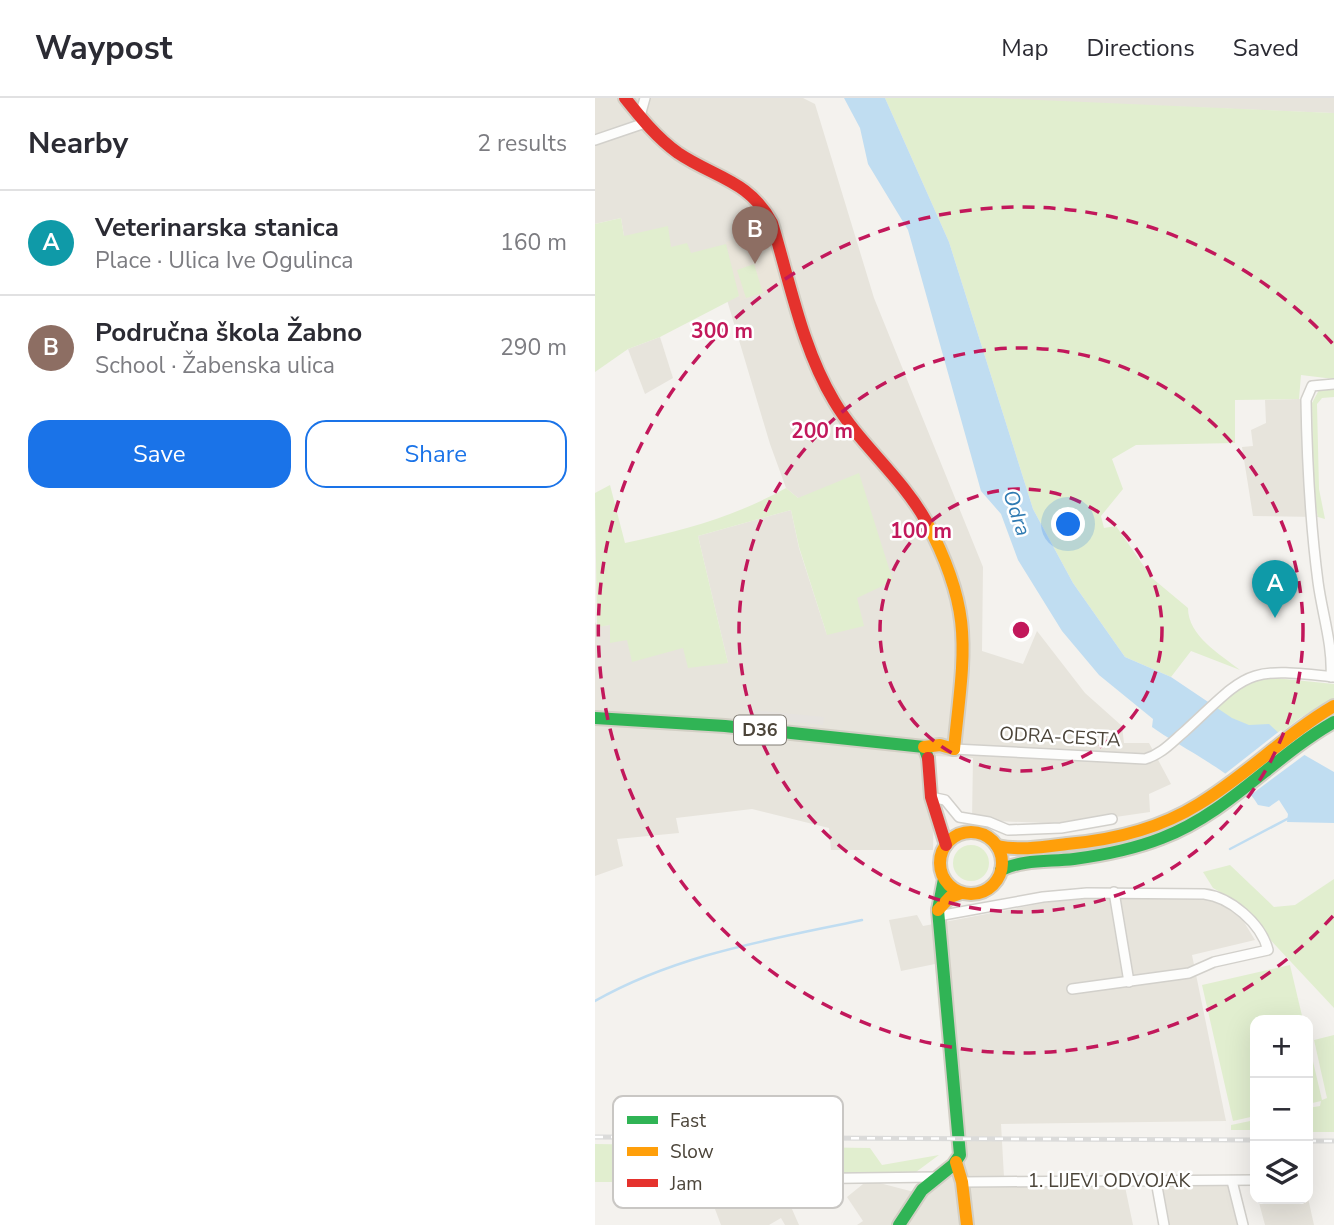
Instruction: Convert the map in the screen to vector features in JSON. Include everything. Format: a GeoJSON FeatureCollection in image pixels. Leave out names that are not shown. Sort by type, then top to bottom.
{"type":"FeatureCollection","features":[{"type":"Feature","properties":{"kind":"main road"},"geometry":{"type":"LineString","coordinates":[[625,98],[666,145],[685,158],[750,189],[759,199],[772,223],[827,388],[928,524],[950,577],[961,613],[965,659],[954,749]]}},
{"type":"Feature","properties":{"kind":"main road"},"geometry":{"type":"LineString","coordinates":[[997,846],[1015,849],[1109,839],[1167,822],[1217,793],[1304,724],[1334,706]]}},
{"type":"Feature","properties":{"kind":"main road","name":"ODRA-CESTA"},"geometry":{"type":"LineString","coordinates":[[595,718],[725,726],[924,747],[940,745],[954,749]]}},
{"type":"Feature","properties":{"kind":"main road"},"geometry":{"type":"LineString","coordinates":[[938,913],[950,897],[961,893],[976,894],[989,888],[1002,870],[1017,864],[1098,855],[1149,844],[1207,816],[1334,722]]}},
{"type":"Feature","properties":{"kind":"main road"},"geometry":{"type":"LineString","coordinates":[[924,747],[929,759],[931,797],[946,845]]}},
{"type":"Feature","properties":{"kind":"main road"},"geometry":{"type":"LineString","coordinates":[[938,813],[954,827],[988,837],[997,846],[1002,858],[1002,870]]}},
{"type":"Feature","properties":{"kind":"main road"},"geometry":{"type":"LineString","coordinates":[[899,1225],[913,1200],[956,1162],[960,1152],[938,913],[944,879],[940,860],[946,845],[954,837],[971,832]]}},
{"type":"Feature","properties":{"kind":"main road"},"geometry":{"type":"LineString","coordinates":[[944,879],[961,893]]}},
{"type":"Feature","properties":{"kind":"main road"},"geometry":{"type":"LineString","coordinates":[[956,1162],[963,1182],[967,1225]]}},
{"type":"Feature","properties":{"kind":"street"},"geometry":{"type":"LineString","coordinates":[[595,140],[643,119],[645,98]]}},
{"type":"Feature","properties":{"kind":"street"},"geometry":{"type":"LineString","coordinates":[[1333,677],[1309,507],[1306,400],[1312,386],[1334,384]]}},
{"type":"Feature","properties":{"kind":"street","name":"ODRA-CESTA"},"geometry":{"type":"LineString","coordinates":[[954,749],[1121,760],[1145,759],[1162,751],[1235,684],[1263,671],[1333,677]]}},
{"type":"Feature","properties":{"kind":"street"},"geometry":{"type":"LineString","coordinates":[[931,797],[945,800],[959,817],[989,822],[1008,830],[1061,828],[1112,819]]}},
{"type":"Feature","properties":{"kind":"street"},"geometry":{"type":"LineString","coordinates":[[1114,892],[1129,982]]}},
{"type":"Feature","properties":{"kind":"street"},"geometry":{"type":"LineString","coordinates":[[938,913],[1043,897],[1114,892],[1218,895],[1232,903],[1261,933],[1268,950],[1214,962],[1189,974],[1072,989]]}},
{"type":"Feature","properties":{"kind":"street"},"geometry":{"type":"LineString","coordinates":[[843,1178],[939,1177]]}},
{"type":"Feature","properties":{"kind":"street","name":"1. LIJEVI ODVOJAK"},"geometry":{"type":"LineString","coordinates":[[963,1182],[1250,1180]]}},
{"type":"Feature","properties":{"kind":"street"},"geometry":{"type":"LineString","coordinates":[[1156,1181],[1164,1225]]}},
{"type":"Feature","properties":{"kind":"street"},"geometry":{"type":"LineString","coordinates":[[1232,1181],[1243,1225]]}},
{"type":"Feature","properties":{"kind":"shaded area"},"geometry":{"type":"Polygon","coordinates":[[[595,98],[803,98],[815,104],[874,298],[983,567],[982,651],[1023,664],[1037,631],[1085,693],[1122,726],[1124,743],[1149,743],[1171,784],[1149,794],[1150,812],[1067,824],[972,820],[973,758],[935,756],[933,850],[831,850],[829,828],[752,809],[676,818],[679,833],[617,839],[623,866],[595,876],[595,622],[597,626],[610,625],[627,640],[684,647],[728,663],[698,536],[791,510],[799,548],[827,635],[798,498],[786,488],[770,444],[727,300],[739,296],[691,253],[624,236],[621,218],[595,224],[595,98]]]}},
{"type":"Feature","properties":{"kind":"shaded area"},"geometry":{"type":"Polygon","coordinates":[[[1334,98],[1334,113],[992,99],[1334,98]]]}},
{"type":"Feature","properties":{"kind":"shaded area"},"geometry":{"type":"Polygon","coordinates":[[[767,228],[786,286],[740,301],[726,242],[767,228]]]}},
{"type":"Feature","properties":{"kind":"shaded area"},"geometry":{"type":"Polygon","coordinates":[[[660,337],[673,378],[645,394],[628,349],[660,337]]]}},
{"type":"Feature","properties":{"kind":"shaded area"},"geometry":{"type":"Polygon","coordinates":[[[1299,399],[1312,403],[1314,500],[1318,517],[1253,516],[1242,447],[1253,446],[1251,430],[1266,423],[1265,400],[1299,399]]]}},
{"type":"Feature","properties":{"kind":"shaded area"},"geometry":{"type":"Polygon","coordinates":[[[752,710],[824,717],[823,725],[751,718],[752,710]]]}},
{"type":"Feature","properties":{"kind":"shaded area"},"geometry":{"type":"Polygon","coordinates":[[[1117,889],[1209,891],[1228,896],[1255,940],[1192,955],[1226,1121],[1001,1124],[1004,1177],[1123,1177],[1133,1225],[857,1225],[863,1221],[847,1197],[868,1180],[914,1192],[953,1156],[935,964],[901,971],[889,920],[917,915],[923,926],[1117,889]]]}},
{"type":"Feature","properties":{"kind":"shaded area"},"geometry":{"type":"Polygon","coordinates":[[[1234,1175],[1246,1225],[1161,1225],[1152,1191],[1153,1178],[1234,1175]]]}},
{"type":"Feature","properties":{"kind":"shaded area"},"geometry":{"type":"Polygon","coordinates":[[[1259,1204],[1309,1204],[1314,1225],[1265,1225],[1259,1204]]]}},
{"type":"Feature","properties":{"kind":"shaded area"},"geometry":{"type":"Polygon","coordinates":[[[715,1208],[792,1208],[799,1225],[785,1225],[781,1218],[769,1225],[721,1225],[715,1208]]]}},
{"type":"Feature","properties":{"kind":"green space"},"geometry":{"type":"Polygon","coordinates":[[[885,98],[991,98],[1334,113],[1334,379],[1301,375],[1299,399],[1235,400],[1235,443],[1136,445],[1112,459],[1123,489],[1101,516],[1104,528],[1116,526],[1152,578],[1188,608],[1189,618],[1199,636],[1240,670],[1191,651],[1171,677],[1125,657],[1073,583],[1033,509],[949,242],[885,98]]]}},
{"type":"Feature","properties":{"kind":"green space"},"geometry":{"type":"Polygon","coordinates":[[[621,218],[624,236],[668,226],[671,247],[687,243],[691,253],[726,244],[739,296],[660,337],[628,349],[595,372],[595,224],[621,218]]]}},
{"type":"Feature","properties":{"kind":"green space"},"geometry":{"type":"Polygon","coordinates":[[[754,264],[763,293],[746,298],[737,270],[754,264]]]}},
{"type":"Feature","properties":{"kind":"green space"},"geometry":{"type":"Polygon","coordinates":[[[1334,388],[1334,397],[1322,398],[1317,404],[1319,489],[1325,519],[1318,517],[1314,500],[1312,403],[1319,390],[1334,388]]]}},
{"type":"Feature","properties":{"kind":"green space"},"geometry":{"type":"Polygon","coordinates":[[[859,473],[893,581],[857,598],[864,626],[827,635],[799,547],[791,510],[698,536],[728,663],[688,668],[683,648],[632,662],[627,640],[610,643],[610,625],[597,627],[595,493],[610,485],[625,543],[707,522],[786,488],[798,498],[859,473]]]}},
{"type":"Feature","properties":{"kind":"green space"},"geometry":{"type":"Polygon","coordinates":[[[1275,678],[1334,684],[1334,698],[1300,718],[1262,747],[1209,716],[1246,685],[1275,678]]]}},
{"type":"Feature","properties":{"kind":"green space"},"geometry":{"type":"Polygon","coordinates":[[[971,845],[984,850],[989,863],[984,876],[971,881],[958,876],[953,863],[958,850],[971,845]]]}},
{"type":"Feature","properties":{"kind":"green space"},"geometry":{"type":"Polygon","coordinates":[[[1230,865],[1274,907],[1295,905],[1334,879],[1334,1008],[1232,899],[1213,888],[1203,872],[1230,865]]]}},
{"type":"Feature","properties":{"kind":"green space"},"geometry":{"type":"Polygon","coordinates":[[[1290,965],[1302,1015],[1250,1015],[1250,1117],[1233,1121],[1202,985],[1290,965]]]}},
{"type":"Feature","properties":{"kind":"green space"},"geometry":{"type":"Polygon","coordinates":[[[1334,1035],[1334,1132],[1313,1132],[1313,1107],[1320,1106],[1321,1101],[1313,1103],[1313,1061],[1322,1100],[1327,1098],[1314,1040],[1334,1035]]]}},
{"type":"Feature","properties":{"kind":"green space"},"geometry":{"type":"Polygon","coordinates":[[[1250,1121],[1250,1130],[1231,1130],[1231,1125],[1250,1121]]]}},
{"type":"Feature","properties":{"kind":"green space"},"geometry":{"type":"Polygon","coordinates":[[[595,1144],[613,1144],[613,1182],[595,1182],[595,1144]]]}},
{"type":"Feature","properties":{"kind":"green space"},"geometry":{"type":"Polygon","coordinates":[[[843,1148],[870,1148],[882,1165],[939,1155],[916,1172],[843,1174],[843,1148]]]}},
{"type":"Feature","properties":{"kind":"water","name":"Odra"},"geometry":{"type":"Polygon","coordinates":[[[844,98],[885,98],[949,242],[1033,509],[1073,583],[1125,657],[1171,677],[1232,718],[1249,725],[1269,724],[1301,753],[1334,772],[1334,823],[1287,822],[1288,814],[1279,800],[1269,807],[1258,805],[1225,773],[1152,727],[1153,719],[1099,675],[1062,631],[1018,560],[1001,514],[981,491],[908,230],[868,164],[860,128],[844,98]]]}},
{"type":"Feature","properties":{"kind":"pier"},"geometry":{"type":"Polygon","coordinates":[[[1281,730],[1307,753],[1248,797],[1221,777],[1281,730]]]}},
{"type":"Feature","properties":{"kind":"waterway"},"geometry":{"type":"LineString","coordinates":[[1230,849],[1289,818]]}},
{"type":"Feature","properties":{"kind":"waterway"},"geometry":{"type":"LineString","coordinates":[[595,1001],[626,985],[691,960],[862,920]]}},
{"type":"Feature","properties":{"kind":"railway"},"geometry":{"type":"LineString","coordinates":[[595,1137],[613,1137]]}},
{"type":"Feature","properties":{"kind":"railway"},"geometry":{"type":"LineString","coordinates":[[843,1138],[1250,1140]]}},
{"type":"Feature","properties":{"kind":"railway"},"geometry":{"type":"LineString","coordinates":[[1313,1141],[1334,1141]]}},
{"type":"Feature","properties":{"kind":"traffic: fast"},"geometry":{"type":"LineString","coordinates":[[595,718],[725,726],[924,747],[928,758]]}},
{"type":"Feature","properties":{"kind":"traffic: fast"},"geometry":{"type":"LineString","coordinates":[[1001,870],[1028,862],[1074,859],[1108,853],[1162,838],[1208,814],[1334,722]]}},
{"type":"Feature","properties":{"kind":"traffic: fast"},"geometry":{"type":"LineString","coordinates":[[899,1225],[922,1190],[953,1165],[960,1155],[938,910],[944,879]]}},
{"type":"Feature","properties":{"kind":"traffic: slow"},"geometry":{"type":"LineString","coordinates":[[926,521],[942,553],[959,608],[962,658],[954,749]]}},
{"type":"Feature","properties":{"kind":"traffic: slow"},"geometry":{"type":"LineString","coordinates":[[997,846],[1032,848],[1101,840],[1152,827],[1184,813],[1217,793],[1299,729],[1334,706]]}},
{"type":"Feature","properties":{"kind":"traffic: slow"},"geometry":{"type":"LineString","coordinates":[[924,747],[940,745],[954,749]]}},
{"type":"Feature","properties":{"kind":"traffic: slow"},"geometry":{"type":"LineString","coordinates":[[971,832],[983,834],[993,841],[1000,851],[1002,863],[1000,875],[993,885],[983,892],[971,894],[959,892],[949,885],[942,875],[940,863],[942,851],[949,841],[959,834],[971,832]]}},
{"type":"Feature","properties":{"kind":"traffic: slow"},"geometry":{"type":"LineString","coordinates":[[938,910],[950,897],[961,893]]}},
{"type":"Feature","properties":{"kind":"traffic: slow"},"geometry":{"type":"LineString","coordinates":[[956,1162],[962,1182],[967,1225]]}},
{"type":"Feature","properties":{"kind":"traffic: jam"},"geometry":{"type":"LineString","coordinates":[[625,98],[670,147],[730,181],[753,197],[763,209],[772,223],[805,337],[823,381],[844,417],[905,489],[926,521]]}},
{"type":"Feature","properties":{"kind":"traffic: jam"},"geometry":{"type":"LineString","coordinates":[[928,758],[931,797],[946,845]]}},
{"type":"Feature","properties":{"kind":"place","name":"Područna škola Žabno"},"geometry":{"type":"Point","coordinates":[755,264]}},
{"type":"Feature","properties":{"kind":"place","name":"Veterinarska stanica"},"geometry":{"type":"Point","coordinates":[1275,618]}}]}
